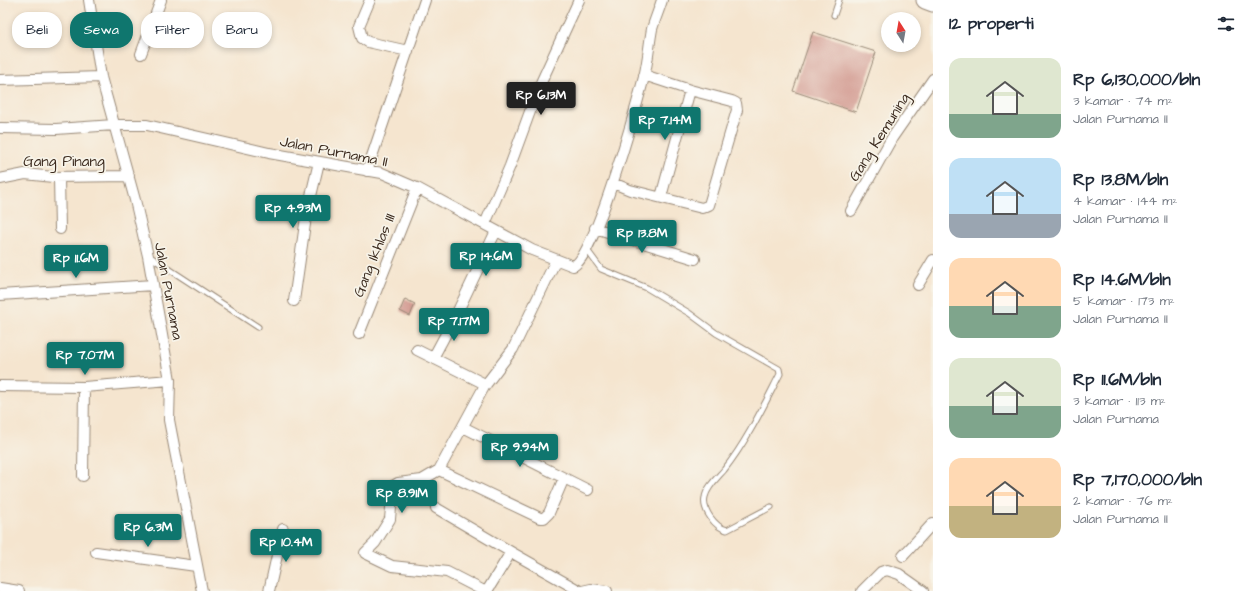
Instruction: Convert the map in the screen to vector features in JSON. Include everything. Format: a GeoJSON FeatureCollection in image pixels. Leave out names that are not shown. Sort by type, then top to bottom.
{"type":"FeatureCollection","features":[{"type":"Feature","properties":{"kind":"highway"},"geometry":{"type":"LineString","coordinates":[[925,0],[933,3]]}},
{"type":"Feature","properties":{"kind":"street","name":"Jalan Purnama"},"geometry":{"type":"LineString","coordinates":[[89,0],[101,77],[129,176],[154,285],[170,380],[169,420],[202,591]]}},
{"type":"Feature","properties":{"kind":"street"},"geometry":{"type":"LineString","coordinates":[[141,54],[161,0]]}},
{"type":"Feature","properties":{"kind":"street"},"geometry":{"type":"LineString","coordinates":[[370,0],[358,26],[362,38],[368,42],[408,51]]}},
{"type":"Feature","properties":{"kind":"street"},"geometry":{"type":"LineString","coordinates":[[368,171],[425,0]]}},
{"type":"Feature","properties":{"kind":"street"},"geometry":{"type":"LineString","coordinates":[[485,224],[515,151],[539,86],[579,0]]}},
{"type":"Feature","properties":{"kind":"street","name":"Jalan Purnama II"},"geometry":{"type":"LineString","coordinates":[[0,128],[56,129],[114,125],[147,125],[188,136],[382,174],[417,188],[532,250],[569,266],[576,265],[587,250],[613,183],[644,75],[652,29],[662,0]]}},
{"type":"Feature","properties":{"kind":"street"},"geometry":{"type":"LineString","coordinates":[[613,183],[630,190],[702,208],[709,206],[737,110],[736,103],[732,101],[690,90],[644,75]]}},
{"type":"Feature","properties":{"kind":"street"},"geometry":{"type":"LineString","coordinates":[[0,80],[101,77]]}},
{"type":"Feature","properties":{"kind":"street","name":"Gang Kemuning"},"geometry":{"type":"LineString","coordinates":[[851,211],[892,138],[933,80]]}},
{"type":"Feature","properties":{"kind":"street"},"geometry":{"type":"LineString","coordinates":[[661,197],[690,90]]}},
{"type":"Feature","properties":{"kind":"street"},"geometry":{"type":"LineString","coordinates":[[294,301],[306,217],[319,162]]}},
{"type":"Feature","properties":{"kind":"street","name":"Gang Pinang"},"geometry":{"type":"LineString","coordinates":[[0,179],[25,174],[59,177],[129,176]]}},
{"type":"Feature","properties":{"kind":"street"},"geometry":{"type":"LineString","coordinates":[[59,177],[60,229]]}},
{"type":"Feature","properties":{"kind":"street","name":"Gang Ikhlas III"},"geometry":{"type":"LineString","coordinates":[[359,334],[417,188]]}},
{"type":"Feature","properties":{"kind":"street"},"geometry":{"type":"LineString","coordinates":[[595,228],[695,258]]}},
{"type":"Feature","properties":{"kind":"street"},"geometry":{"type":"LineString","coordinates":[[433,358],[456,315],[496,231]]}},
{"type":"Feature","properties":{"kind":"street"},"geometry":{"type":"LineString","coordinates":[[510,552],[485,591],[447,572],[392,566],[365,553],[378,538],[390,519],[392,486],[398,483],[422,480],[439,470],[485,384],[513,349],[556,260]]}},
{"type":"Feature","properties":{"kind":"street"},"geometry":{"type":"LineString","coordinates":[[918,285],[933,260]]}},
{"type":"Feature","properties":{"kind":"street"},"geometry":{"type":"LineString","coordinates":[[0,295],[154,285]]}},
{"type":"Feature","properties":{"kind":"street"},"geometry":{"type":"LineString","coordinates":[[417,350],[485,384]]}},
{"type":"Feature","properties":{"kind":"street"},"geometry":{"type":"LineString","coordinates":[[0,386],[84,387],[170,380]]}},
{"type":"Feature","properties":{"kind":"street"},"geometry":{"type":"LineString","coordinates":[[83,476],[84,387]]}},
{"type":"Feature","properties":{"kind":"street"},"geometry":{"type":"LineString","coordinates":[[463,427],[588,490]]}},
{"type":"Feature","properties":{"kind":"street"},"geometry":{"type":"LineString","coordinates":[[439,470],[540,518],[544,518],[549,513],[564,478]]}},
{"type":"Feature","properties":{"kind":"street"},"geometry":{"type":"LineString","coordinates":[[436,508],[510,552],[581,591],[591,589],[607,591]]}},
{"type":"Feature","properties":{"kind":"street"},"geometry":{"type":"LineString","coordinates":[[903,556],[933,523]]}},
{"type":"Feature","properties":{"kind":"street"},"geometry":{"type":"LineString","coordinates":[[269,591],[283,529]]}},
{"type":"Feature","properties":{"kind":"street"},"geometry":{"type":"LineString","coordinates":[[96,552],[196,566]]}},
{"type":"Feature","properties":{"kind":"street"},"geometry":{"type":"LineString","coordinates":[[862,591],[881,572],[888,570],[899,574],[923,591]]}},
{"type":"Feature","properties":{"kind":"street"},"geometry":{"type":"LineString","coordinates":[[3,589],[19,591]]}},
{"type":"Feature","properties":{"kind":"lane"},"geometry":{"type":"LineString","coordinates":[[834,15],[839,0]]}},
{"type":"Feature","properties":{"kind":"lane"},"geometry":{"type":"LineString","coordinates":[[587,250],[601,269],[647,288],[689,313],[722,337],[779,369],[780,374],[739,451],[706,491],[704,501],[705,508],[718,527],[727,530],[771,507]]}},
{"type":"Feature","properties":{"kind":"lane"},"geometry":{"type":"LineString","coordinates":[[148,256],[258,327]]}},
{"type":"Feature","properties":{"kind":"building"},"geometry":{"type":"Polygon","coordinates":[[[813,32],[876,52],[856,112],[793,91],[813,32]]]}},
{"type":"Feature","properties":{"kind":"building"},"geometry":{"type":"Polygon","coordinates":[[[405,299],[415,304],[410,316],[400,311],[405,299]]]}}]}
